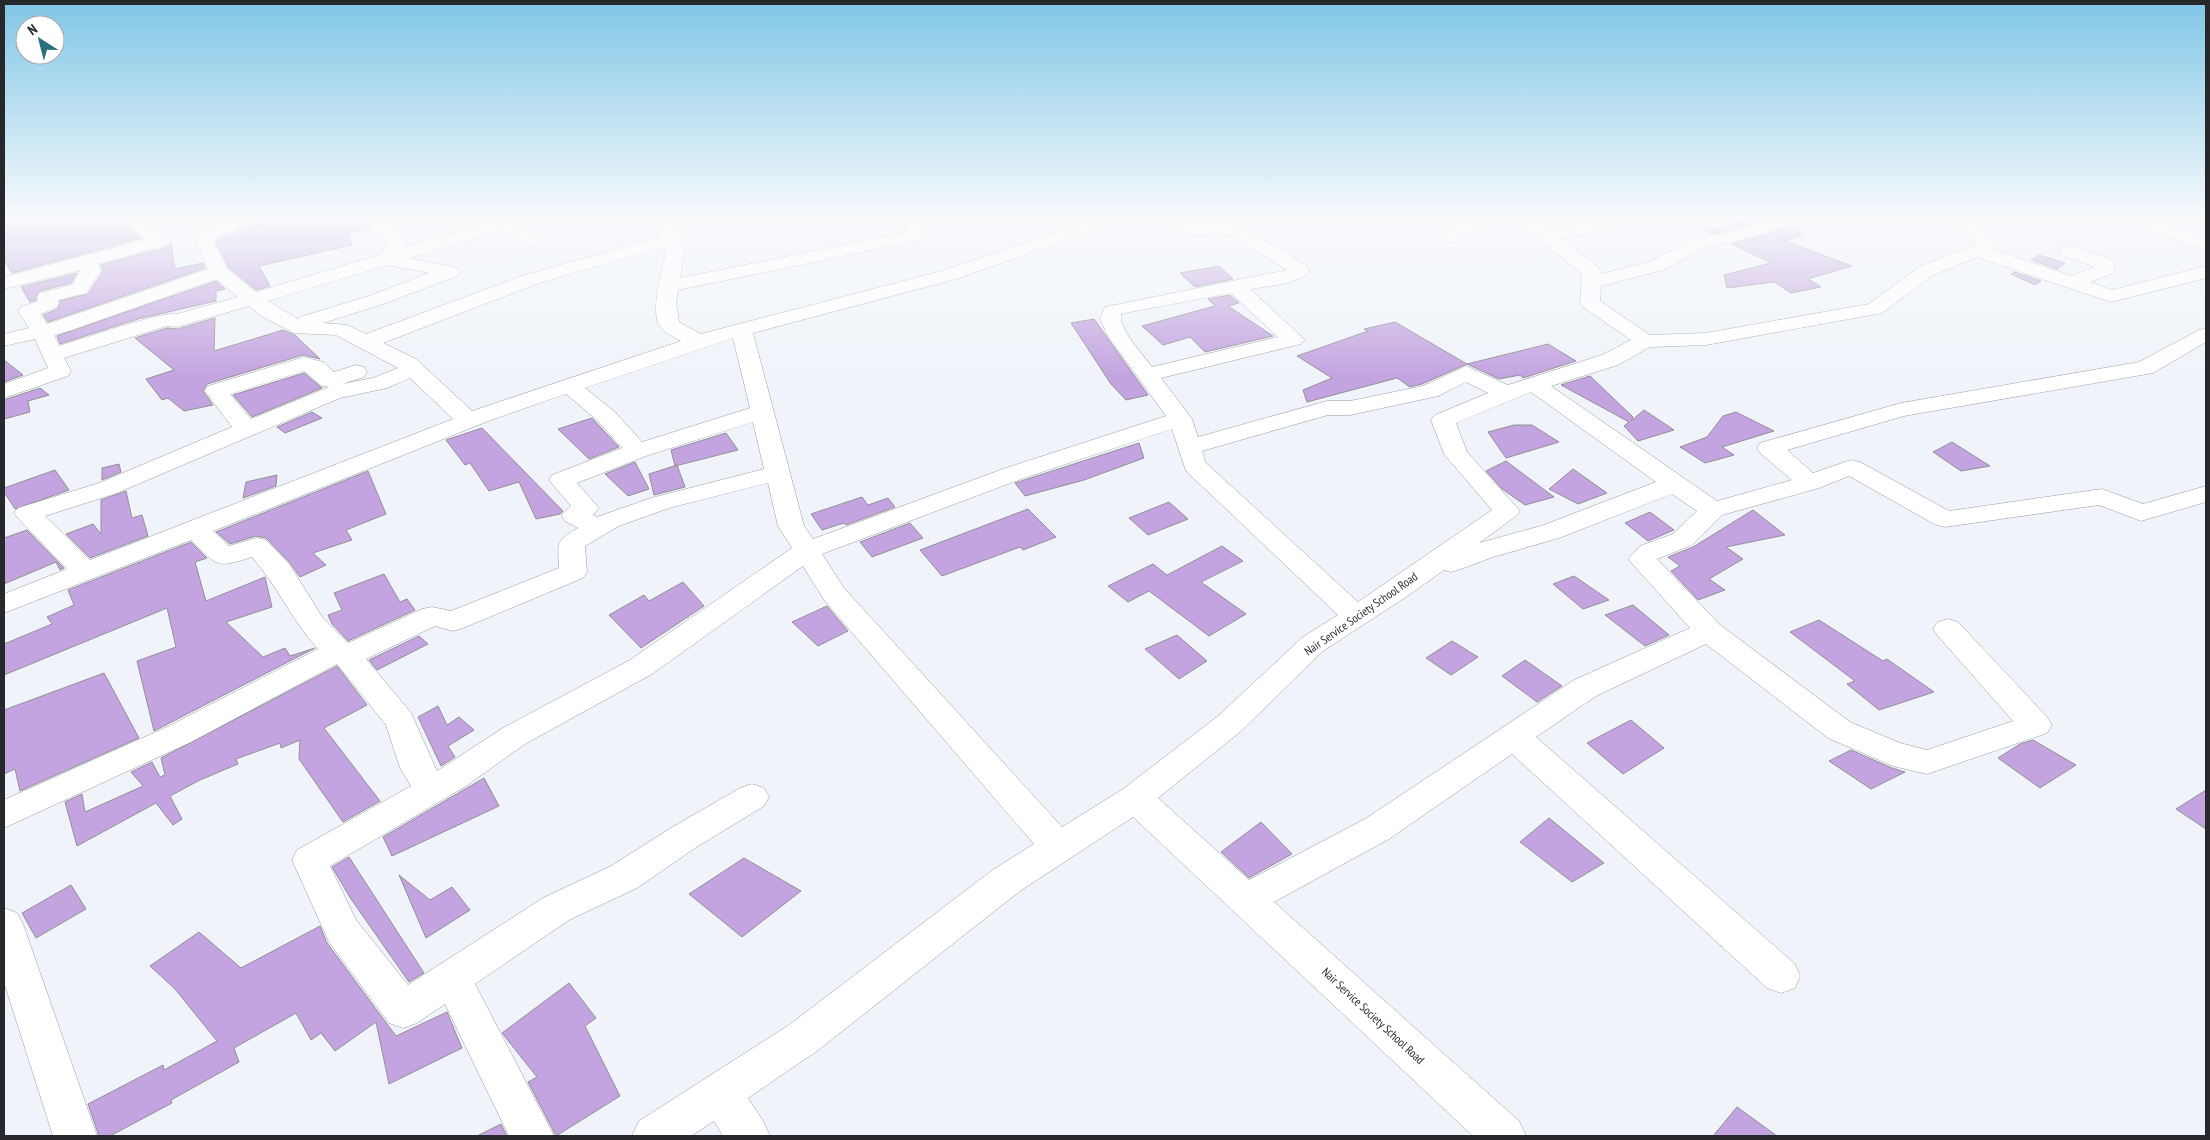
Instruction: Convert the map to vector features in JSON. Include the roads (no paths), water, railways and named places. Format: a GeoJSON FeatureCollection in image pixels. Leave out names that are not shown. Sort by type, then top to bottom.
{"type":"FeatureCollection","features":[{"type":"Feature","properties":{"kind":"street"},"geometry":{"type":"LineString","coordinates":[[4,283],[53,270]]}},
{"type":"Feature","properties":{"kind":"street"},"geometry":{"type":"LineString","coordinates":[[4,391],[60,371],[42,332],[28,311],[49,304],[47,297],[79,289],[91,270]]}},
{"type":"Feature","properties":{"kind":"street"},"geometry":{"type":"LineString","coordinates":[[52,355],[160,322],[171,319],[177,321],[353,270]]}},
{"type":"Feature","properties":{"kind":"street"},"geometry":{"type":"LineString","coordinates":[[294,325],[379,299],[450,272],[441,270]]}},
{"type":"Feature","properties":{"kind":"street"},"geometry":{"type":"LineString","coordinates":[[364,342],[532,279],[564,270]]}},
{"type":"Feature","properties":{"kind":"street"},"geometry":{"type":"LineString","coordinates":[[672,270],[666,302],[669,325],[699,342]]}},
{"type":"Feature","properties":{"kind":"street"},"geometry":{"type":"LineString","coordinates":[[670,286],[747,270]]}},
{"type":"Feature","properties":{"kind":"street"},"geometry":{"type":"LineString","coordinates":[[4,604],[470,420],[699,342],[965,270]]}},
{"type":"Feature","properties":{"kind":"street"},"geometry":{"type":"LineString","coordinates":[[1299,270],[1299,272],[1284,277],[1137,304],[1112,312],[1110,319],[1118,336],[1185,433],[1195,466],[1356,616]]}},
{"type":"Feature","properties":{"kind":"street"},"geometry":{"type":"LineString","coordinates":[[1590,270],[1592,272],[1590,303],[1646,340],[1706,340],[1875,309],[1928,270]]}},
{"type":"Feature","properties":{"kind":"street"},"geometry":{"type":"LineString","coordinates":[[1591,283],[1640,270]]}},
{"type":"Feature","properties":{"kind":"street"},"geometry":{"type":"LineString","coordinates":[[2035,270],[2112,296],[2206,272]]}},
{"type":"Feature","properties":{"kind":"street"},"geometry":{"type":"LineString","coordinates":[[2072,283],[2103,270]]}},
{"type":"Feature","properties":{"kind":"street"},"geometry":{"type":"LineString","coordinates":[[4,340],[65,326],[219,272],[270,313],[300,329],[340,329],[404,363],[470,420]]}},
{"type":"Feature","properties":{"kind":"street"},"geometry":{"type":"LineString","coordinates":[[1146,375],[1294,340],[1265,316],[1235,286]]}},
{"type":"Feature","properties":{"kind":"street"},"geometry":{"type":"LineString","coordinates":[[742,330],[790,526],[834,594],[1058,847]]}},
{"type":"Feature","properties":{"kind":"street"},"geometry":{"type":"LineString","coordinates":[[1810,483],[1769,448],[1901,410],[2146,368],[2206,334]]}},
{"type":"Feature","properties":{"kind":"street","name":"Nair Service Society School Road"},"geometry":{"type":"LineString","coordinates":[[1504,1136],[1135,798],[1229,724],[1313,644],[1416,577],[1507,511],[1456,454],[1443,420],[1506,394],[1610,360],[1646,340]]}},
{"type":"Feature","properties":{"kind":"street"},"geometry":{"type":"LineString","coordinates":[[86,572],[27,513],[108,488],[333,393],[378,383],[404,363]]}},
{"type":"Feature","properties":{"kind":"street"},"geometry":{"type":"LineString","coordinates":[[247,430],[216,391],[304,364],[315,367],[330,381],[404,363]]}},
{"type":"Feature","properties":{"kind":"street"},"geometry":{"type":"LineString","coordinates":[[752,797],[683,838],[624,877],[556,909],[403,1010],[342,931],[310,860],[432,790],[514,736],[640,667],[806,551],[1012,474],[1185,433],[1327,408],[1350,408],[1430,391],[1466,373],[1506,394]]}},
{"type":"Feature","properties":{"kind":"street"},"geometry":{"type":"LineString","coordinates":[[1534,384],[1713,510]]}},
{"type":"Feature","properties":{"kind":"street"},"geometry":{"type":"LineString","coordinates":[[569,386],[606,416],[637,451]]}},
{"type":"Feature","properties":{"kind":"street"},"geometry":{"type":"LineString","coordinates":[[597,528],[574,515],[586,508],[561,480],[637,451],[762,412]]}},
{"type":"Feature","properties":{"kind":"street"},"geometry":{"type":"LineString","coordinates":[[1948,630],[2036,725],[1927,762],[1893,754],[1839,730],[1709,631],[1642,559],[1647,551],[1676,543],[1697,527],[1713,510],[1810,483],[1851,467],[1945,518],[2102,497],[2141,513],[2206,494]]}},
{"type":"Feature","properties":{"kind":"street"},"geometry":{"type":"LineString","coordinates":[[4,815],[180,734],[343,654],[432,616],[453,621],[573,572],[571,543],[610,520],[660,503],[777,473]]}},
{"type":"Feature","properties":{"kind":"street"},"geometry":{"type":"LineString","coordinates":[[1416,577],[1483,551],[1550,532],[1675,484]]}},
{"type":"Feature","properties":{"kind":"street"},"geometry":{"type":"LineString","coordinates":[[195,529],[224,557],[257,546],[279,570],[313,625],[343,654],[400,721],[417,768],[432,790]]}},
{"type":"Feature","properties":{"kind":"street"},"geometry":{"type":"LineString","coordinates":[[1246,900],[1377,829],[1585,688],[1709,631]]}},
{"type":"Feature","properties":{"kind":"street"},"geometry":{"type":"LineString","coordinates":[[1513,736],[1781,976]]}},
{"type":"Feature","properties":{"kind":"street"},"geometry":{"type":"LineString","coordinates":[[654,1136],[803,1038],[1007,880],[1135,798]]}},
{"type":"Feature","properties":{"kind":"street"},"geometry":{"type":"LineString","coordinates":[[4,924],[12,977],[75,1136]]}},
{"type":"Feature","properties":{"kind":"street"},"geometry":{"type":"LineString","coordinates":[[452,978],[532,1136]]}},
{"type":"Feature","properties":{"kind":"street"},"geometry":{"type":"LineString","coordinates":[[720,1093],[748,1136]]}}]}
